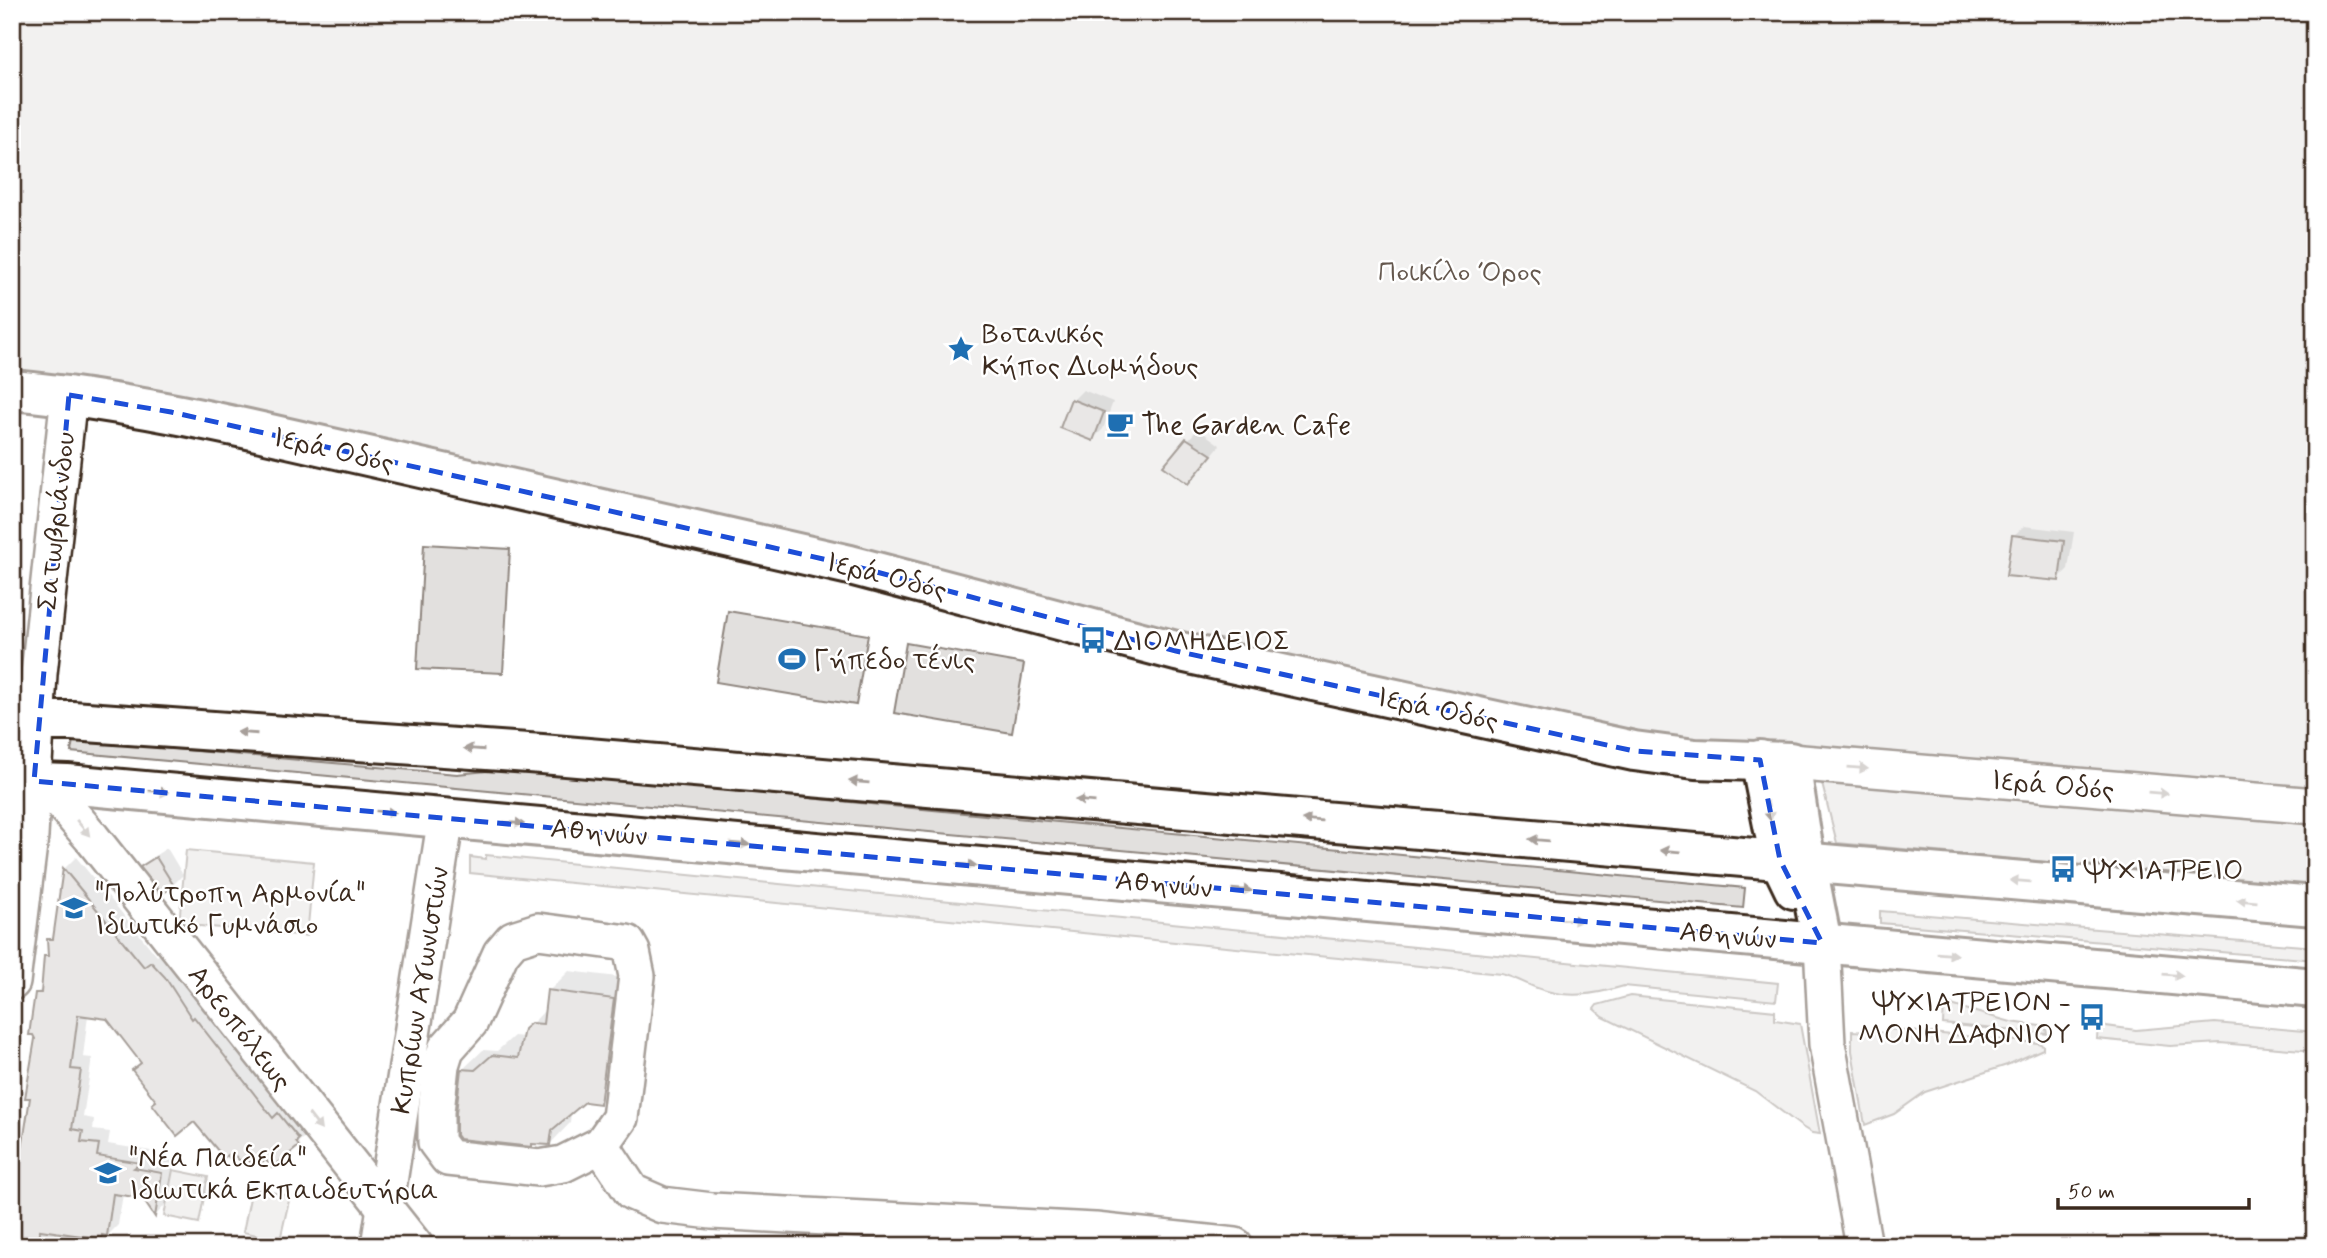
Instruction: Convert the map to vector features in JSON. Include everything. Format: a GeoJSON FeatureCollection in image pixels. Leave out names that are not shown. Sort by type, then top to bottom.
{"type":"FeatureCollection","features":[{"type":"Feature","properties":{"kind":"main road","name":"Ιερά Οδός"},"geometry":{"type":"LineString","coordinates":[[12,390],[69,395],[170,412],[850,565],[1176,651],[1620,748],[1695,759],[1775,761]]}},
{"type":"Feature","properties":{"kind":"main road"},"geometry":{"type":"LineString","coordinates":[[25,721],[72,721],[542,754],[2315,906]]}},
{"type":"Feature","properties":{"kind":"main road"},"geometry":{"type":"LineString","coordinates":[[1775,761],[1793,862],[1822,943]]}},
{"type":"Feature","properties":{"kind":"main road","name":"Αθηνών"},"geometry":{"type":"LineString","coordinates":[[23,782],[446,817],[2315,988]]}},
{"type":"Feature","properties":{"kind":"street","name":"Σατωβριάνδου"},"geometry":{"type":"LineString","coordinates":[[12,982],[30,836],[23,782],[25,721],[43,631],[69,395]]}},
{"type":"Feature","properties":{"kind":"street","name":"Ιερά Οδός"},"geometry":{"type":"LineString","coordinates":[[1775,761],[2315,806]]}},
{"type":"Feature","properties":{"kind":"street","name":"Αρεοπόλεως"},"geometry":{"type":"LineString","coordinates":[[23,782],[62,803],[92,838],[415,1246]]}},
{"type":"Feature","properties":{"kind":"street","name":"Κυπρίων Αγωνιστών"},"geometry":{"type":"LineString","coordinates":[[379,1246],[446,817]]}},
{"type":"Feature","properties":{"kind":"street"},"geometry":{"type":"LineString","coordinates":[[538,931],[627,943],[632,951],[637,976],[620,1118],[601,1145],[563,1164],[539,1168],[448,1158],[436,1142],[441,1065],[446,1049],[470,1023],[501,953],[513,939],[538,931]]}},
{"type":"Feature","properties":{"kind":"street"},"geometry":{"type":"LineString","coordinates":[[1822,943],[1827,1044],[1864,1246]]}},
{"type":"Feature","properties":{"kind":"street"},"geometry":{"type":"LineString","coordinates":[[601,1145],[632,1192],[662,1205],[712,1211],[1235,1246]]}},
{"type":"Feature","properties":{"kind":"highlighted area"},"geometry":{"type":"Polygon","coordinates":[[[69,395],[171,412],[850,565],[1176,651],[1634,751],[1760,760],[1780,860],[1822,943],[34,781],[69,395]]]}},
{"type":"Feature","properties":{"kind":"green space","name":"Ποικίλο Όρος"},"geometry":{"type":"Polygon","coordinates":[[[12,12],[2315,12],[2315,886],[1837,843],[1817,764],[1760,760],[12,390],[12,12]]]}},
{"type":"Feature","properties":{"kind":"green space"},"geometry":{"type":"Polygon","coordinates":[[[424,544],[510,549],[503,673],[417,669],[424,544]]]}},
{"type":"Feature","properties":{"kind":"green space","name":"Γήπεδο τένις"},"geometry":{"type":"Polygon","coordinates":[[[728,611],[868,635],[856,705],[716,682],[728,611]]]}},
{"type":"Feature","properties":{"kind":"green space","name":"Γήπεδο τένις"},"geometry":{"type":"Polygon","coordinates":[[[906,643],[1024,664],[1012,733],[894,713],[906,643]]]}},
{"type":"Feature","properties":{"kind":"green space"},"geometry":{"type":"Polygon","coordinates":[[[73,740],[457,774],[507,769],[1745,888],[1743,908],[71,752],[73,740]]]}},
{"type":"Feature","properties":{"kind":"green space"},"geometry":{"type":"Polygon","coordinates":[[[186,850],[314,862],[307,936],[179,924],[186,850]]]}},
{"type":"Feature","properties":{"kind":"green space"},"geometry":{"type":"Polygon","coordinates":[[[486,855],[1778,983],[1776,1001],[1624,986],[1602,992],[1569,995],[1537,988],[1501,974],[470,873],[470,857],[486,859],[486,855]]]}},
{"type":"Feature","properties":{"kind":"green space"},"geometry":{"type":"Polygon","coordinates":[[[1880,911],[2315,947],[2315,960],[1880,923],[1880,911]]]}},
{"type":"Feature","properties":{"kind":"green space"},"geometry":{"type":"Polygon","coordinates":[[[1630,996],[1775,1011],[1775,1020],[1800,1024],[1820,1134],[1802,1127],[1755,1091],[1603,1017],[1594,1009],[1597,1005],[1630,996]]]}},
{"type":"Feature","properties":{"kind":"green space"},"geometry":{"type":"Polygon","coordinates":[[[1944,1003],[2011,1022],[2040,1026],[2046,1029],[2047,1034],[1943,1024],[1944,1003]]]}},
{"type":"Feature","properties":{"kind":"green space"},"geometry":{"type":"Polygon","coordinates":[[[2215,1023],[2315,1032],[2315,1051],[2220,1043],[2170,1046],[2097,1039],[2098,1025],[2136,1030],[2215,1023]]]}},
{"type":"Feature","properties":{"kind":"green space"},"geometry":{"type":"Polygon","coordinates":[[[1888,1029],[2038,1043],[2043,1045],[2043,1049],[2007,1065],[1925,1092],[1894,1114],[1865,1125],[1852,1051],[1852,1031],[1887,1033],[1888,1029]]]}},
{"type":"Feature","properties":{"kind":"green space"},"geometry":{"type":"Polygon","coordinates":[[[173,1170],[208,1177],[199,1223],[164,1216],[173,1170]]]}},
{"type":"Feature","properties":{"kind":"green space"},"geometry":{"type":"Polygon","coordinates":[[[252,1188],[290,1196],[280,1240],[243,1232],[252,1188]]]}},
{"type":"Feature","properties":{"kind":"building"},"geometry":{"type":"Polygon","coordinates":[[[1071,399],[1104,412],[1093,441],[1060,428],[1071,399]]]}},
{"type":"Feature","properties":{"kind":"building"},"geometry":{"type":"Polygon","coordinates":[[[1186,438],[1212,455],[1188,484],[1163,466],[1186,438]]]}},
{"type":"Feature","properties":{"kind":"building"},"geometry":{"type":"Polygon","coordinates":[[[2012,535],[2064,541],[2059,581],[2006,576],[2012,535]]]}},
{"type":"Feature","properties":{"kind":"building"},"geometry":{"type":"Polygon","coordinates":[[[156,857],[174,886],[162,894],[140,867],[156,857]]]}},
{"type":"Feature","properties":{"kind":"building"},"geometry":{"type":"Polygon","coordinates":[[[63,868],[144,967],[151,962],[165,977],[192,1019],[194,1017],[273,1118],[278,1113],[299,1139],[296,1142],[299,1146],[272,1168],[266,1160],[260,1164],[255,1158],[250,1162],[245,1157],[240,1161],[235,1156],[231,1160],[227,1155],[224,1158],[194,1122],[177,1136],[152,1104],[156,1101],[132,1070],[141,1063],[107,1019],[78,1015],[71,1069],[81,1070],[72,1129],[83,1131],[81,1142],[99,1144],[97,1156],[141,1163],[134,1168],[162,1173],[155,1217],[142,1198],[113,1194],[107,1236],[102,1235],[102,1239],[40,1230],[39,1240],[12,1236],[12,1192],[15,1192],[30,1098],[25,1098],[35,1039],[33,1035],[29,1035],[35,993],[41,993],[44,956],[48,956],[47,939],[53,939],[63,868]]]}},
{"type":"Feature","properties":{"kind":"building"},"geometry":{"type":"Polygon","coordinates":[[[547,990],[614,999],[600,1104],[585,1102],[552,1130],[550,1145],[532,1144],[532,1147],[459,1139],[456,1135],[456,1113],[461,1069],[475,1070],[492,1055],[518,1058],[524,1029],[531,1023],[543,1024],[547,990]]]}},
{"type":"Feature","properties":{"kind":"place","name":"Βοτανικός Κήπος Διομήδους"},"geometry":{"type":"Point","coordinates":[961,349]}},
{"type":"Feature","properties":{"kind":"place","name":"The Garden Cafe"},"geometry":{"type":"Point","coordinates":[1120,424]}},
{"type":"Feature","properties":{"kind":"place","name":"ΔΙΟΜΗΔΕΙΟΣ"},"geometry":{"type":"Point","coordinates":[1093,640]}},
{"type":"Feature","properties":{"kind":"place","name":"Γήπεδο τένις"},"geometry":{"type":"Point","coordinates":[792,659]}},
{"type":"Feature","properties":{"kind":"place","name":"ΨΥΧΙΑΤΡΕΙΟ"},"geometry":{"type":"Point","coordinates":[2063,869]}},
{"type":"Feature","properties":{"kind":"place","name":"\"Πολύτροπη Αρμονία\" Ιδιωτικό Γυμνάσιο"},"geometry":{"type":"Point","coordinates":[74,908]}},
{"type":"Feature","properties":{"kind":"place","name":"ΨΥΧΙΑΤΡΕΙΟΝ - ΜΟΝΗ ΔΑΦΝΙΟΥ"},"geometry":{"type":"Point","coordinates":[2092,1017]}},
{"type":"Feature","properties":{"kind":"place","name":"\"Νέα Παιδεία\" Ιδιωτικά Εκπαιδευτήρια"},"geometry":{"type":"Point","coordinates":[108,1173]}}]}
